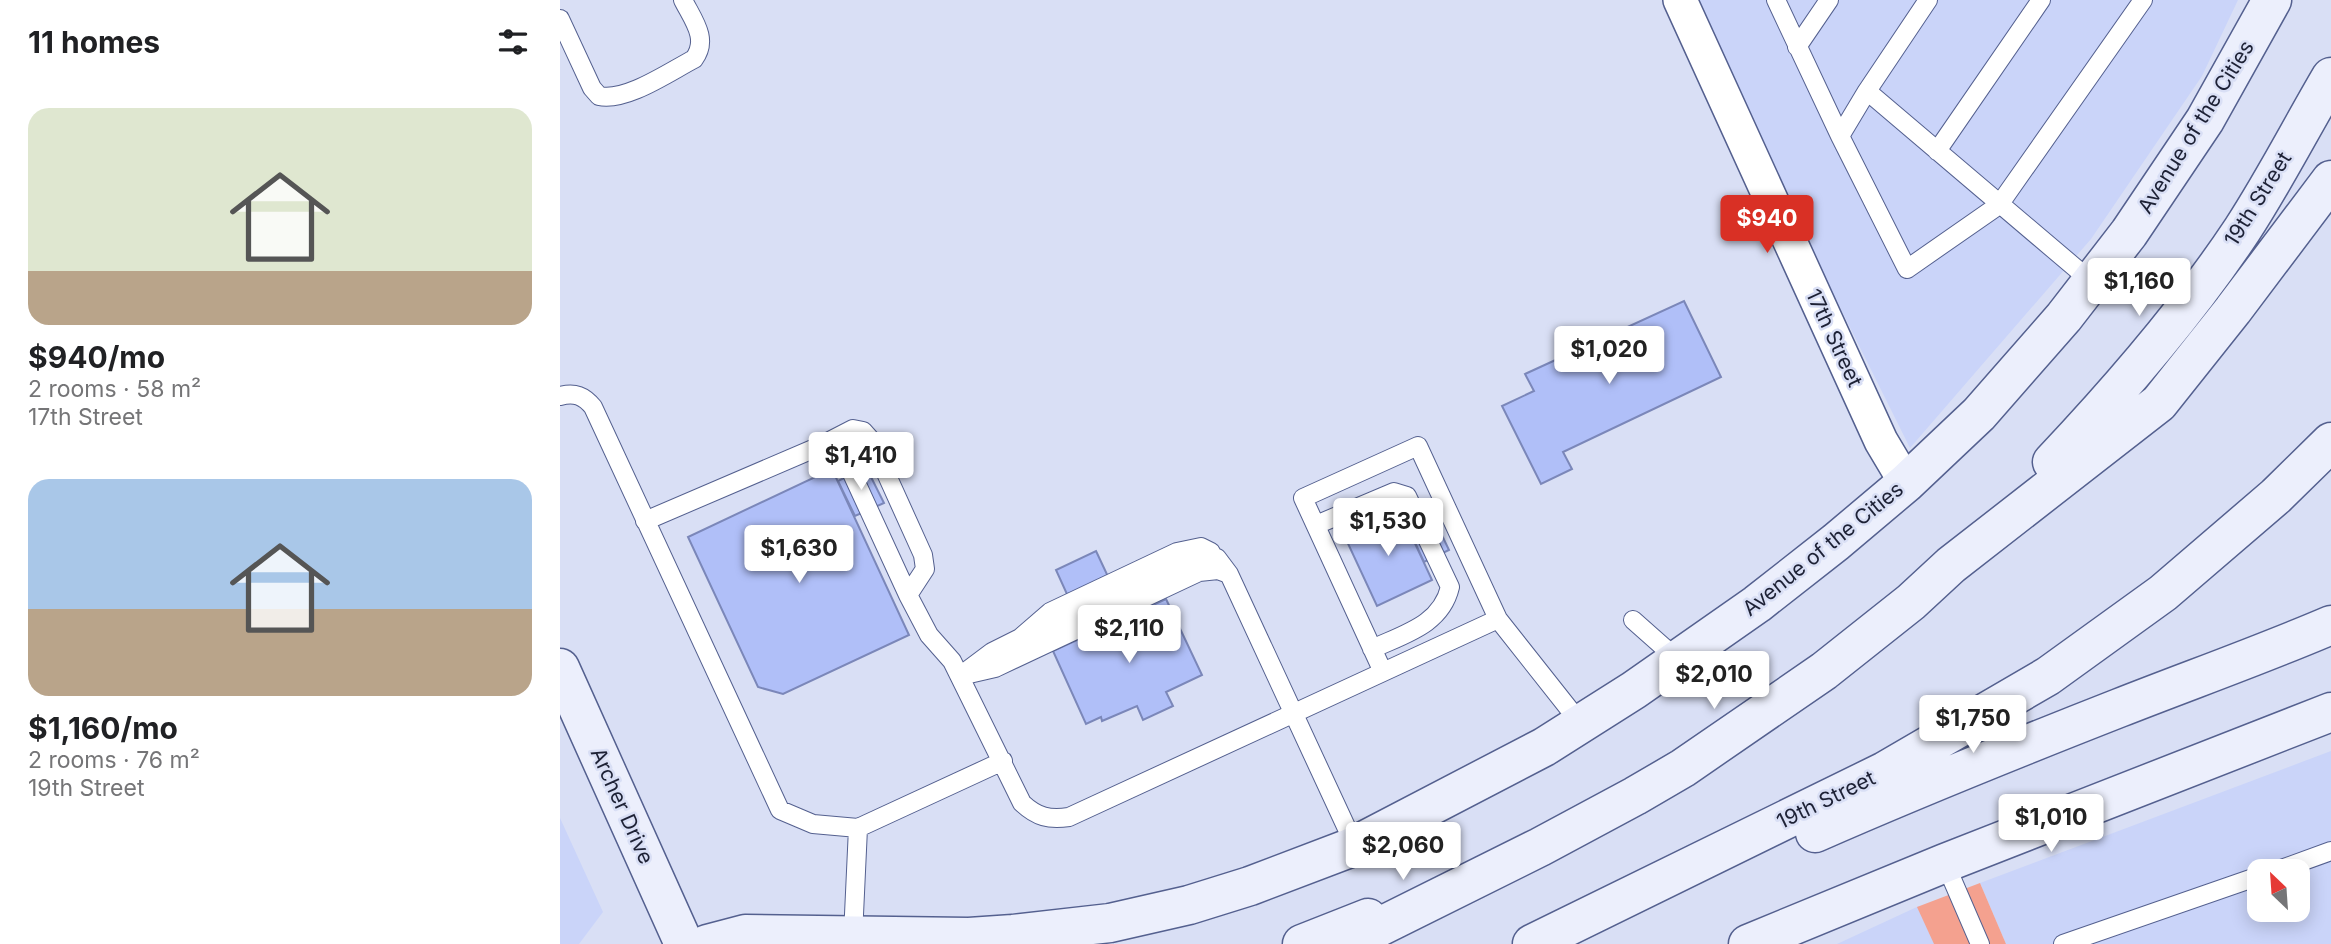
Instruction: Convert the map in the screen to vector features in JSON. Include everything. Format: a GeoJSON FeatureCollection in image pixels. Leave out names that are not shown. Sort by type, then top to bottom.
{"type":"FeatureCollection","features":[{"type":"Feature","properties":{"kind":"main road","name":"Avenue of the Cities"},"geometry":{"type":"LineString","coordinates":[[707,944],[745,934],[877,939],[980,936],[1110,923],[1189,905],[1250,887],[1355,846],[1544,747],[1677,659],[1777,588],[1906,483],[1979,414],[2064,317],[2129,233],[2205,120],[2272,0]]}},
{"type":"Feature","properties":{"kind":"main road","name":"19th Street"},"geometry":{"type":"LineString","coordinates":[[1951,565],[1987,532],[2104,407],[2170,327],[2242,229],[2331,77]]}},
{"type":"Feature","properties":{"kind":"main road"},"geometry":{"type":"LineString","coordinates":[[1345,944],[1552,841],[1683,768],[1824,671],[1911,602],[1951,565],[2159,403],[2331,180]]}},
{"type":"Feature","properties":{"kind":"main road","name":"19th Street"},"geometry":{"type":"LineString","coordinates":[[1532,944],[1885,771],[2048,676],[2162,593],[2276,496],[2331,442]]}},
{"type":"Feature","properties":{"kind":"main road"},"geometry":{"type":"LineString","coordinates":[[1567,944],[1909,792],[2331,625]]}},
{"type":"Feature","properties":{"kind":"main road","name":"Archer Drive"},"geometry":{"type":"LineString","coordinates":[[560,668],[684,944]]}},
{"type":"Feature","properties":{"kind":"main road"},"geometry":{"type":"LineString","coordinates":[[1748,944],[1945,863],[2331,712]]}},
{"type":"Feature","properties":{"kind":"main road"},"geometry":{"type":"LineString","coordinates":[[1302,944],[1488,872]]}},
{"type":"Feature","properties":{"kind":"street","name":"17th Street"},"geometry":{"type":"LineString","coordinates":[[1680,0],[1881,441],[1906,483]]}},
{"type":"Feature","properties":{"kind":"lane"},"geometry":{"type":"LineString","coordinates":[[560,19],[592,88],[599,96],[611,98],[642,86],[694,59],[702,40],[683,0]]}},
{"type":"Feature","properties":{"kind":"lane"},"geometry":{"type":"LineString","coordinates":[[1776,0],[1907,269],[1998,205],[2143,0]]}},
{"type":"Feature","properties":{"kind":"lane"},"geometry":{"type":"LineString","coordinates":[[1797,47],[1829,0]]}},
{"type":"Feature","properties":{"kind":"lane"},"geometry":{"type":"LineString","coordinates":[[1840,136],[1928,0]]}},
{"type":"Feature","properties":{"kind":"lane"},"geometry":{"type":"LineString","coordinates":[[1937,151],[2041,0]]}},
{"type":"Feature","properties":{"kind":"lane"},"geometry":{"type":"LineString","coordinates":[[1867,91],[1998,205],[2092,282]]}},
{"type":"Feature","properties":{"kind":"lane"},"geometry":{"type":"LineString","coordinates":[[560,396],[576,394],[586,398],[593,407],[780,810],[813,824],[858,828],[1003,761]]}},
{"type":"Feature","properties":{"kind":"lane"},"geometry":{"type":"LineString","coordinates":[[645,521],[820,446],[853,429],[863,431],[871,440],[923,555],[925,569],[908,595]]}},
{"type":"Feature","properties":{"kind":"lane"},"geometry":{"type":"LineString","coordinates":[[820,446],[843,454],[908,595],[929,635],[952,661],[1022,803],[1033,814],[1051,820],[1069,817],[1498,619]]}},
{"type":"Feature","properties":{"kind":"lane"},"geometry":{"type":"LineString","coordinates":[[1382,672],[1303,498],[1418,446],[1498,619],[1581,724]]}},
{"type":"Feature","properties":{"kind":"lane"},"geometry":{"type":"LineString","coordinates":[[1316,525],[1394,492],[1402,493],[1407,496],[1450,587],[1447,600],[1428,623],[1372,649]]}},
{"type":"Feature","properties":{"kind":"lane"},"geometry":{"type":"LineString","coordinates":[[960,676],[992,652],[1020,638],[1050,612],[1177,552],[1201,547],[1213,554],[1229,574],[1355,846]]}},
{"type":"Feature","properties":{"kind":"lane"},"geometry":{"type":"LineString","coordinates":[[1033,649],[1050,628],[1060,621],[1196,559],[1213,554]]}},
{"type":"Feature","properties":{"kind":"lane"},"geometry":{"type":"LineString","coordinates":[[960,676],[995,668],[1199,572],[1218,570],[1229,574]]}},
{"type":"Feature","properties":{"kind":"lane"},"geometry":{"type":"LineString","coordinates":[[1633,620],[1677,659]]}},
{"type":"Feature","properties":{"kind":"lane"},"geometry":{"type":"LineString","coordinates":[[858,828],[877,939]]}},
{"type":"Feature","properties":{"kind":"lane"},"geometry":{"type":"LineString","coordinates":[[2309,859],[2331,851]]}},
{"type":"Feature","properties":{"kind":"lane"},"geometry":{"type":"LineString","coordinates":[[1945,863],[1980,944]]}},
{"type":"Feature","properties":{"kind":"lane"},"geometry":{"type":"LineString","coordinates":[[2063,944],[2247,880]]}},
{"type":"Feature","properties":{"kind":"shaded area"},"geometry":{"type":"Polygon","coordinates":[[[1687,0],[2238,0],[2202,76],[2091,239],[1910,448],[1687,0]]]}},
{"type":"Feature","properties":{"kind":"shaded area"},"geometry":{"type":"Polygon","coordinates":[[[2331,751],[2331,944],[2006,944],[1980,883],[2331,751]]]}},
{"type":"Feature","properties":{"kind":"shaded area"},"geometry":{"type":"Polygon","coordinates":[[[560,818],[603,912],[579,944],[560,944],[560,818]]]}},
{"type":"Feature","properties":{"kind":"shaded area"},"geometry":{"type":"Polygon","coordinates":[[[1980,883],[2006,944],[1934,944],[1917,907],[1980,883]]]}},
{"type":"Feature","properties":{"kind":"shaded area"},"geometry":{"type":"Polygon","coordinates":[[[1919,906],[1936,944],[1837,944],[1919,906]]]}},
{"type":"Feature","properties":{"kind":"building"},"geometry":{"type":"Polygon","coordinates":[[[1684,301],[1721,377],[1563,452],[1572,469],[1541,484],[1502,406],[1534,391],[1525,374],[1684,301]]]}},
{"type":"Feature","properties":{"kind":"building"},"geometry":{"type":"Polygon","coordinates":[[[866,467],[884,503],[855,516],[838,481],[866,467]]]}},
{"type":"Feature","properties":{"kind":"building"},"geometry":{"type":"Polygon","coordinates":[[[832,469],[909,635],[783,694],[758,687],[688,537],[832,469]]]}},
{"type":"Feature","properties":{"kind":"building"},"geometry":{"type":"Polygon","coordinates":[[[1429,508],[1449,550],[1424,562],[1404,519],[1429,508]]]}},
{"type":"Feature","properties":{"kind":"building"},"geometry":{"type":"Polygon","coordinates":[[[1399,509],[1432,580],[1377,606],[1344,535],[1399,509]]]}},
{"type":"Feature","properties":{"kind":"building"},"geometry":{"type":"Polygon","coordinates":[[[1096,551],[1127,617],[1086,636],[1056,570],[1096,551]]]}},
{"type":"Feature","properties":{"kind":"building"},"geometry":{"type":"Polygon","coordinates":[[[1166,599],[1202,675],[1166,692],[1173,706],[1143,720],[1137,706],[1102,721],[1101,717],[1086,724],[1053,651],[1166,599]]]}}]}
